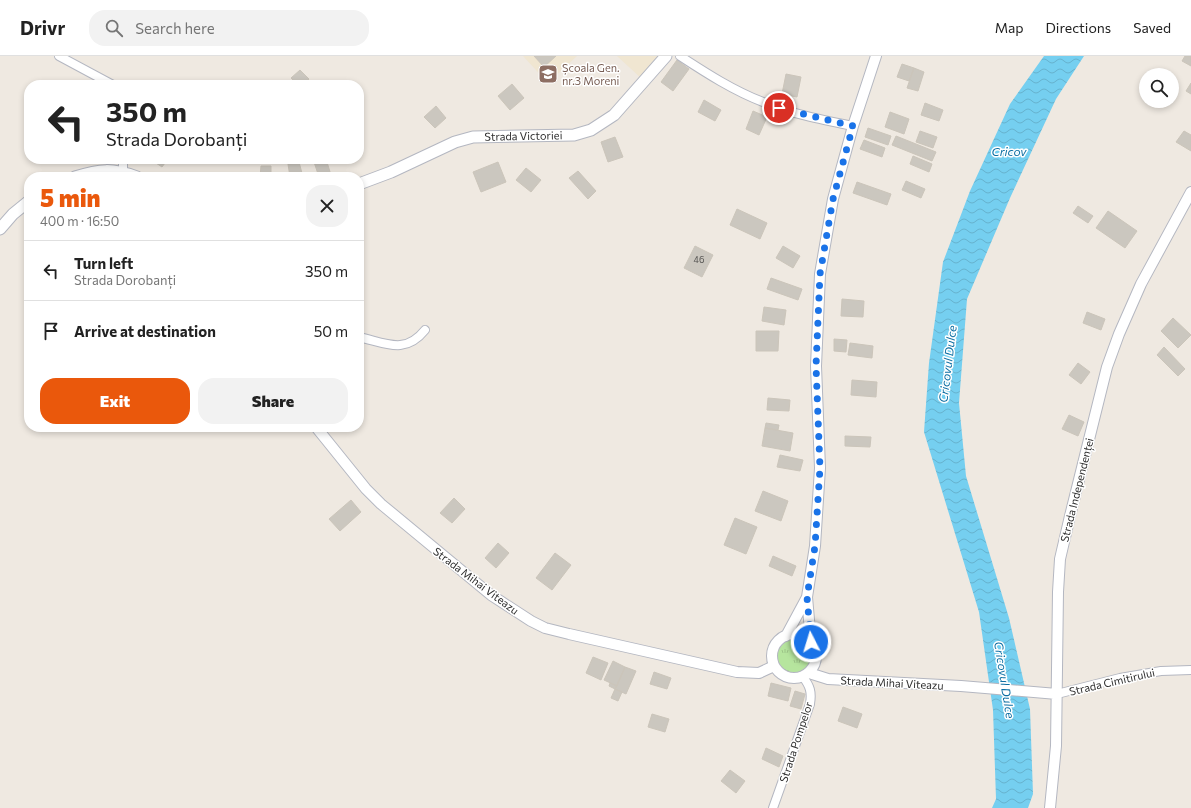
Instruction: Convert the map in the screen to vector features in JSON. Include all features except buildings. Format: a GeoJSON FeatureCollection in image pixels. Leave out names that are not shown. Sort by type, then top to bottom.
{"type":"FeatureCollection","features":[{"type":"Feature","properties":{"kind":"main road","name":"Strada Victoriei"},"geometry":{"type":"LineString","coordinates":[[364,182],[391,172],[455,142],[474,137],[574,135],[591,130],[614,115],[666,56]]}},
{"type":"Feature","properties":{"kind":"main road"},"geometry":{"type":"LineString","coordinates":[[91,172],[108,170],[123,172]]}},
{"type":"Feature","properties":{"kind":"main road"},"geometry":{"type":"LineString","coordinates":[[0,229],[13,214],[24,205]]}},
{"type":"Feature","properties":{"kind":"street"},"geometry":{"type":"LineString","coordinates":[[61,56],[104,80]]}},
{"type":"Feature","properties":{"kind":"street"},"geometry":{"type":"LineString","coordinates":[[680,56],[738,91],[764,103],[793,112],[853,126]]}},
{"type":"Feature","properties":{"kind":"street"},"geometry":{"type":"LineString","coordinates":[[807,597],[786,636],[780,640],[772,652],[774,666],[783,676],[790,678],[806,675],[813,668],[816,655],[811,642],[807,597],[815,546],[820,468],[816,366],[820,274],[833,199],[853,126],[876,56]]}},
{"type":"Feature","properties":{"kind":"street"},"geometry":{"type":"LineString","coordinates":[[123,164],[123,172]]}},
{"type":"Feature","properties":{"kind":"street","name":"Strada Independenței"},"geometry":{"type":"LineString","coordinates":[[1050,808],[1056,746],[1058,592],[1060,559],[1107,367],[1130,308],[1191,192]]}},
{"type":"Feature","properties":{"kind":"street"},"geometry":{"type":"LineString","coordinates":[[364,338],[405,346],[416,341],[425,330]]}},
{"type":"Feature","properties":{"kind":"street","name":"Strada Mihai Viteazu"},"geometry":{"type":"LineString","coordinates":[[320,432],[366,489],[381,504],[491,595],[530,621],[545,628],[569,634],[737,672],[759,673],[774,666]]}},
{"type":"Feature","properties":{"kind":"street"},"geometry":{"type":"LineString","coordinates":[[786,636],[799,635],[811,642]]}},
{"type":"Feature","properties":{"kind":"street","name":"Strada Cimitirului"},"geometry":{"type":"LineString","coordinates":[[1057,694],[1120,678],[1161,671],[1191,670]]}},
{"type":"Feature","properties":{"kind":"street","name":"Strada Mihai Viteazu"},"geometry":{"type":"LineString","coordinates":[[806,675],[828,679],[1057,694]]}},
{"type":"Feature","properties":{"kind":"street","name":"Strada Pompelor"},"geometry":{"type":"LineString","coordinates":[[773,808],[810,704],[812,693],[806,675]]}},
{"type":"Feature","properties":{"kind":"shaded area","name":"Școala Gen. nr.3 Moreni"},"geometry":{"type":"Polygon","coordinates":[[[523,56],[577,56],[548,83],[523,56]]]}},
{"type":"Feature","properties":{"kind":"shaded area","name":"Școala Gen. nr.3 Moreni"},"geometry":{"type":"Polygon","coordinates":[[[617,56],[659,56],[642,79],[617,56]]]}},
{"type":"Feature","properties":{"kind":"green space"},"geometry":{"type":"Polygon","coordinates":[[[799,639],[808,644],[812,650],[812,664],[808,670],[799,675],[791,675],[782,670],[778,664],[777,653],[782,644],[788,640],[799,639]]]}},
{"type":"Feature","properties":{"kind":"water","name":"Cricov"},"geometry":{"type":"Polygon","coordinates":[[[1044,56],[1084,56],[1056,99],[1010,198],[967,299],[959,403],[966,476],[1009,618],[1030,709],[1033,794],[1028,808],[992,808],[996,799],[993,710],[979,612],[924,432],[929,363],[943,262],[970,191],[1010,104],[1044,56]]]}},
{"type":"Feature","properties":{"kind":"place","name":"Școala Gen. nr.3 Moreni"},"geometry":{"type":"Point","coordinates":[548,74]}},
{"type":"Feature","properties":{"kind":"route"},"geometry":{"type":"LineString","coordinates":[[779,108],[853,126],[833,199],[820,274],[816,329],[820,468],[819,506],[815,546],[807,597],[811,642]]}},
{"type":"Feature","properties":{"kind":"water label","name":"Cricovul Dulce"},"geometry":{"type":"Point","coordinates":[948,364]}},
{"type":"Feature","properties":{"kind":"water label","name":"Cricovul Dulce"},"geometry":{"type":"Point","coordinates":[1004,680]}}]}
